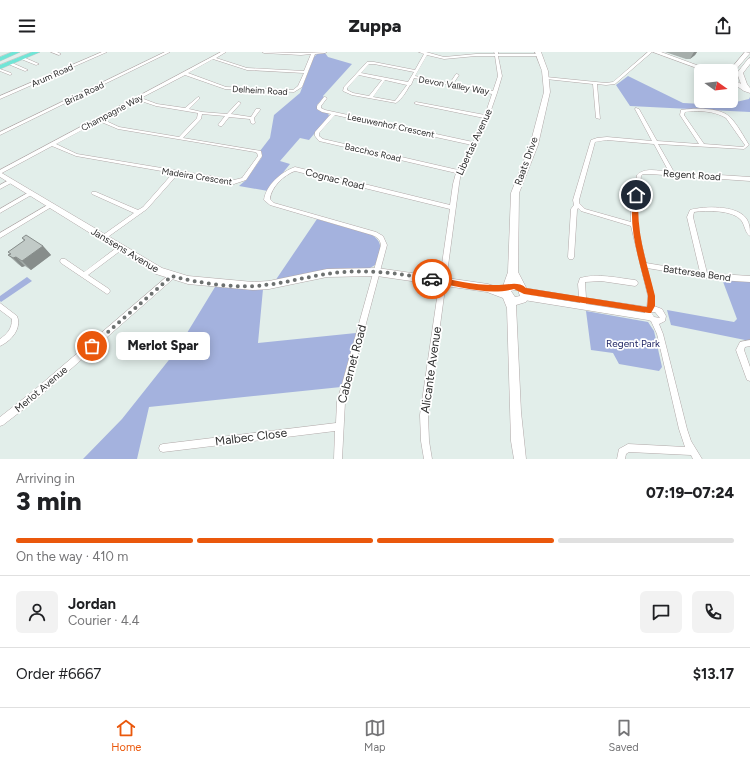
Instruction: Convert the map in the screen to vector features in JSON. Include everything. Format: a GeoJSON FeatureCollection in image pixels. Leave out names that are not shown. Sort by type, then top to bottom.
{"type":"FeatureCollection","features":[{"type":"Feature","properties":{"kind":"main road"},"geometry":{"type":"LineString","coordinates":[[0,59],[17,52]]}},
{"type":"Feature","properties":{"kind":"main road"},"geometry":{"type":"LineString","coordinates":[[0,68],[37,52]]}},
{"type":"Feature","properties":{"kind":"street"},"geometry":{"type":"LineString","coordinates":[[53,52],[59,54]]}},
{"type":"Feature","properties":{"kind":"street","name":"Arum Road"},"geometry":{"type":"LineString","coordinates":[[0,98],[104,52]]}},
{"type":"Feature","properties":{"kind":"street","name":"Briza Road"},"geometry":{"type":"LineString","coordinates":[[0,134],[168,52]]}},
{"type":"Feature","properties":{"kind":"street","name":"Champagne Way"},"geometry":{"type":"LineString","coordinates":[[0,173],[224,52]]}},
{"type":"Feature","properties":{"kind":"street"},"geometry":{"type":"LineString","coordinates":[[264,52],[313,54],[326,52]]}},
{"type":"Feature","properties":{"kind":"street"},"geometry":{"type":"LineString","coordinates":[[421,52],[447,58],[497,54],[538,54]]}},
{"type":"Feature","properties":{"kind":"street"},"geometry":{"type":"LineString","coordinates":[[546,78],[610,84],[616,82],[650,52]]}},
{"type":"Feature","properties":{"kind":"street"},"geometry":{"type":"LineString","coordinates":[[656,52],[694,65]]}},
{"type":"Feature","properties":{"kind":"street"},"geometry":{"type":"LineString","coordinates":[[415,71],[371,63],[366,64],[344,91],[370,98],[396,102],[410,84],[415,71],[426,53]]}},
{"type":"Feature","properties":{"kind":"street","name":"Delheim Road"},"geometry":{"type":"LineString","coordinates":[[184,73],[225,88],[292,92],[299,90],[313,54]]}},
{"type":"Feature","properties":{"kind":"street","name":"Libertas Avenue"},"geometry":{"type":"LineString","coordinates":[[444,281],[459,172],[475,144],[495,92],[500,76],[497,54]]}},
{"type":"Feature","properties":{"kind":"street","name":"Raats Drive"},"geometry":{"type":"LineString","coordinates":[[520,459],[515,412],[512,308],[508,292],[513,272],[515,193],[535,139],[547,92],[546,78],[538,54]]}},
{"type":"Feature","properties":{"kind":"street"},"geometry":{"type":"LineString","coordinates":[[738,65],[748,54]]}},
{"type":"Feature","properties":{"kind":"street"},"geometry":{"type":"LineString","coordinates":[[22,58],[37,64]]}},
{"type":"Feature","properties":{"kind":"street"},"geometry":{"type":"LineString","coordinates":[[213,58],[247,69],[306,72]]}},
{"type":"Feature","properties":{"kind":"street"},"geometry":{"type":"LineString","coordinates":[[750,60],[741,72],[745,86],[750,92]]}},
{"type":"Feature","properties":{"kind":"street"},"geometry":{"type":"LineString","coordinates":[[9,63],[26,70]]}},
{"type":"Feature","properties":{"kind":"street"},"geometry":{"type":"LineString","coordinates":[[0,68],[10,74]]}},
{"type":"Feature","properties":{"kind":"street"},"geometry":{"type":"LineString","coordinates":[[358,74],[410,84]]}},
{"type":"Feature","properties":{"kind":"street"},"geometry":{"type":"LineString","coordinates":[[451,84],[456,75]]}},
{"type":"Feature","properties":{"kind":"street"},"geometry":{"type":"LineString","coordinates":[[738,77],[742,79]]}},
{"type":"Feature","properties":{"kind":"street","name":"Devon Valley Way"},"geometry":{"type":"LineString","coordinates":[[413,78],[495,92]]}},
{"type":"Feature","properties":{"kind":"street"},"geometry":{"type":"LineString","coordinates":[[370,98],[384,79]]}},
{"type":"Feature","properties":{"kind":"street"},"geometry":{"type":"LineString","coordinates":[[738,80],[742,79]]}},
{"type":"Feature","properties":{"kind":"street"},"geometry":{"type":"LineString","coordinates":[[595,83],[598,118]]}},
{"type":"Feature","properties":{"kind":"street"},"geometry":{"type":"LineString","coordinates":[[738,85],[750,92]]}},
{"type":"Feature","properties":{"kind":"street"},"geometry":{"type":"LineString","coordinates":[[137,98],[153,104],[253,121],[258,110]]}},
{"type":"Feature","properties":{"kind":"street"},"geometry":{"type":"LineString","coordinates":[[186,110],[198,98]]}},
{"type":"Feature","properties":{"kind":"street","name":"Leeuwenhof Crescent"},"geometry":{"type":"LineString","coordinates":[[325,98],[320,104],[319,109],[475,144]]}},
{"type":"Feature","properties":{"kind":"street"},"geometry":{"type":"LineString","coordinates":[[220,126],[239,103]]}},
{"type":"Feature","properties":{"kind":"street"},"geometry":{"type":"LineString","coordinates":[[416,103],[487,116]]}},
{"type":"Feature","properties":{"kind":"street"},"geometry":{"type":"LineString","coordinates":[[637,109],[672,173]]}},
{"type":"Feature","properties":{"kind":"street"},"geometry":{"type":"LineString","coordinates":[[634,225],[583,210],[577,206],[575,201],[593,141],[655,142],[703,146],[744,148],[747,145],[728,117],[723,114],[716,112],[683,111],[682,115],[703,146]]}},
{"type":"Feature","properties":{"kind":"street"},"geometry":{"type":"LineString","coordinates":[[180,138],[202,113]]}},
{"type":"Feature","properties":{"kind":"street","name":"Bacchos Road"},"geometry":{"type":"LineString","coordinates":[[334,113],[318,133],[317,136],[321,140],[459,172]]}},
{"type":"Feature","properties":{"kind":"street","name":"Madeira Crescent"},"geometry":{"type":"LineString","coordinates":[[52,144],[76,155],[176,173],[238,182],[245,178],[260,156],[260,154],[255,151],[122,129],[98,119]]}},
{"type":"Feature","properties":{"kind":"street","name":"Cognac Road"},"geometry":{"type":"LineString","coordinates":[[377,272],[384,245],[379,236],[268,202],[268,193],[284,174],[290,170],[301,170],[453,208]]}},
{"type":"Feature","properties":{"kind":"street","name":"Regent Road"},"geometry":{"type":"LineString","coordinates":[[698,459],[692,451],[683,429],[660,334],[650,314],[651,296],[634,225],[634,211],[639,176],[647,172],[750,178]]}},
{"type":"Feature","properties":{"kind":"street","name":"Janssens Avenue"},"geometry":{"type":"LineString","coordinates":[[0,173],[159,271],[172,276],[209,282],[253,286],[273,284],[327,273],[377,272],[444,281],[508,292]]}},
{"type":"Feature","properties":{"kind":"street"},"geometry":{"type":"LineString","coordinates":[[105,238],[150,203],[176,173]]}},
{"type":"Feature","properties":{"kind":"street"},"geometry":{"type":"LineString","coordinates":[[0,187],[11,180]]}},
{"type":"Feature","properties":{"kind":"street"},"geometry":{"type":"LineString","coordinates":[[0,211],[32,193]]}},
{"type":"Feature","properties":{"kind":"street"},"geometry":{"type":"LineString","coordinates":[[94,193],[139,213]]}},
{"type":"Feature","properties":{"kind":"street"},"geometry":{"type":"LineString","coordinates":[[0,236],[51,205]]}},
{"type":"Feature","properties":{"kind":"street"},"geometry":{"type":"LineString","coordinates":[[571,257],[574,209],[577,206]]}},
{"type":"Feature","properties":{"kind":"street"},"geometry":{"type":"LineString","coordinates":[[704,274],[690,217],[692,211],[700,209],[735,212],[743,218],[750,234]]}},
{"type":"Feature","properties":{"kind":"street"},"geometry":{"type":"LineString","coordinates":[[84,275],[121,248]]}},
{"type":"Feature","properties":{"kind":"street"},"geometry":{"type":"LineString","coordinates":[[63,261],[107,290]]}},
{"type":"Feature","properties":{"kind":"street","name":"Battersea Bend"},"geometry":{"type":"LineString","coordinates":[[644,265],[719,277],[750,279]]}},
{"type":"Feature","properties":{"kind":"street","name":"Cabernet Road"},"geometry":{"type":"LineString","coordinates":[[338,459],[341,402],[377,272]]}},
{"type":"Feature","properties":{"kind":"street","name":"Raats Drive"},"geometry":{"type":"LineString","coordinates":[[513,272],[522,294],[516,308],[514,349]]}},
{"type":"Feature","properties":{"kind":"street","name":"Merlot Avenue"},"geometry":{"type":"LineString","coordinates":[[0,422],[40,390],[172,276]]}},
{"type":"Feature","properties":{"kind":"street"},"geometry":{"type":"LineString","coordinates":[[583,304],[581,282],[585,279],[635,283]]}},
{"type":"Feature","properties":{"kind":"street","name":"Alicante Avenue"},"geometry":{"type":"LineString","coordinates":[[428,459],[425,441],[424,415],[444,281]]}},
{"type":"Feature","properties":{"kind":"street"},"geometry":{"type":"LineString","coordinates":[[522,294],[514,300],[508,292],[514,286],[522,294],[650,314],[658,321],[662,320]]}},
{"type":"Feature","properties":{"kind":"street","name":"Regent Road"},"geometry":{"type":"LineString","coordinates":[[651,296],[663,316],[660,334]]}},
{"type":"Feature","properties":{"kind":"street"},"geometry":{"type":"LineString","coordinates":[[0,306],[15,318],[16,324],[11,334],[0,343]]}},
{"type":"Feature","properties":{"kind":"street"},"geometry":{"type":"LineString","coordinates":[[650,314],[655,309],[660,312]]}},
{"type":"Feature","properties":{"kind":"street"},"geometry":{"type":"LineString","coordinates":[[750,343],[742,344],[740,350],[750,377]]}},
{"type":"Feature","properties":{"kind":"street","name":"Malbec Close"},"geometry":{"type":"LineString","coordinates":[[163,448],[339,427]]}},
{"type":"Feature","properties":{"kind":"street"},"geometry":{"type":"LineString","coordinates":[[621,459],[622,452],[628,448],[692,451]]}},
{"type":"Feature","properties":{"kind":"green space"},"geometry":{"type":"Polygon","coordinates":[[[325,53],[328,57],[352,64],[323,96],[324,97],[317,105],[318,110],[328,113],[329,116],[309,140],[300,138],[280,161],[290,164],[268,191],[239,186],[246,180],[262,157],[260,151],[270,138],[274,115],[300,93],[314,57],[317,54],[325,53]]]}},
{"type":"Feature","properties":{"kind":"green space"},"geometry":{"type":"Polygon","coordinates":[[[628,76],[683,103],[694,104],[694,108],[738,108],[738,102],[749,99],[750,97],[750,112],[630,106],[616,85],[628,76]]]}},
{"type":"Feature","properties":{"kind":"green space"},"geometry":{"type":"Polygon","coordinates":[[[317,219],[372,235],[376,238],[379,241],[380,248],[375,265],[370,268],[315,272],[275,281],[317,219]]]}},
{"type":"Feature","properties":{"kind":"green space"},"geometry":{"type":"Polygon","coordinates":[[[27,277],[32,281],[1,302],[0,301],[0,296],[27,277]]]}},
{"type":"Feature","properties":{"kind":"green space"},"geometry":{"type":"Polygon","coordinates":[[[722,279],[750,281],[750,341],[671,325],[667,310],[734,322],[737,319],[722,279]]]}},
{"type":"Feature","properties":{"kind":"green space"},"geometry":{"type":"Polygon","coordinates":[[[215,287],[263,289],[258,343],[356,333],[341,387],[149,407],[137,459],[83,459],[122,419],[176,351],[215,287]]]}},
{"type":"Feature","properties":{"kind":"green space","name":"Regent Park"},"geometry":{"type":"Polygon","coordinates":[[[586,311],[648,322],[654,331],[662,367],[659,371],[619,364],[613,353],[591,350],[586,311]]]}},
{"type":"Feature","properties":{"kind":"building"},"geometry":{"type":"Polygon","coordinates":[[[26,235],[43,246],[22,261],[16,257],[13,258],[8,255],[11,254],[8,252],[25,240],[22,238],[26,235]]]}},
{"type":"Feature","properties":{"kind":"way so far"},"geometry":{"type":"LineString","coordinates":[[92,346],[172,276],[212,283],[253,286],[264,286],[314,275],[362,271],[400,274],[432,279]]}},
{"type":"Feature","properties":{"kind":"place","name":"Merlot Spar"},"geometry":{"type":"Point","coordinates":[92,346]}},
{"type":"Feature","properties":{"kind":"route"},"geometry":{"type":"LineString","coordinates":[[432,279],[488,288],[508,288],[517,286],[524,291],[649,310],[652,301],[634,225],[636,195]]}}]}
